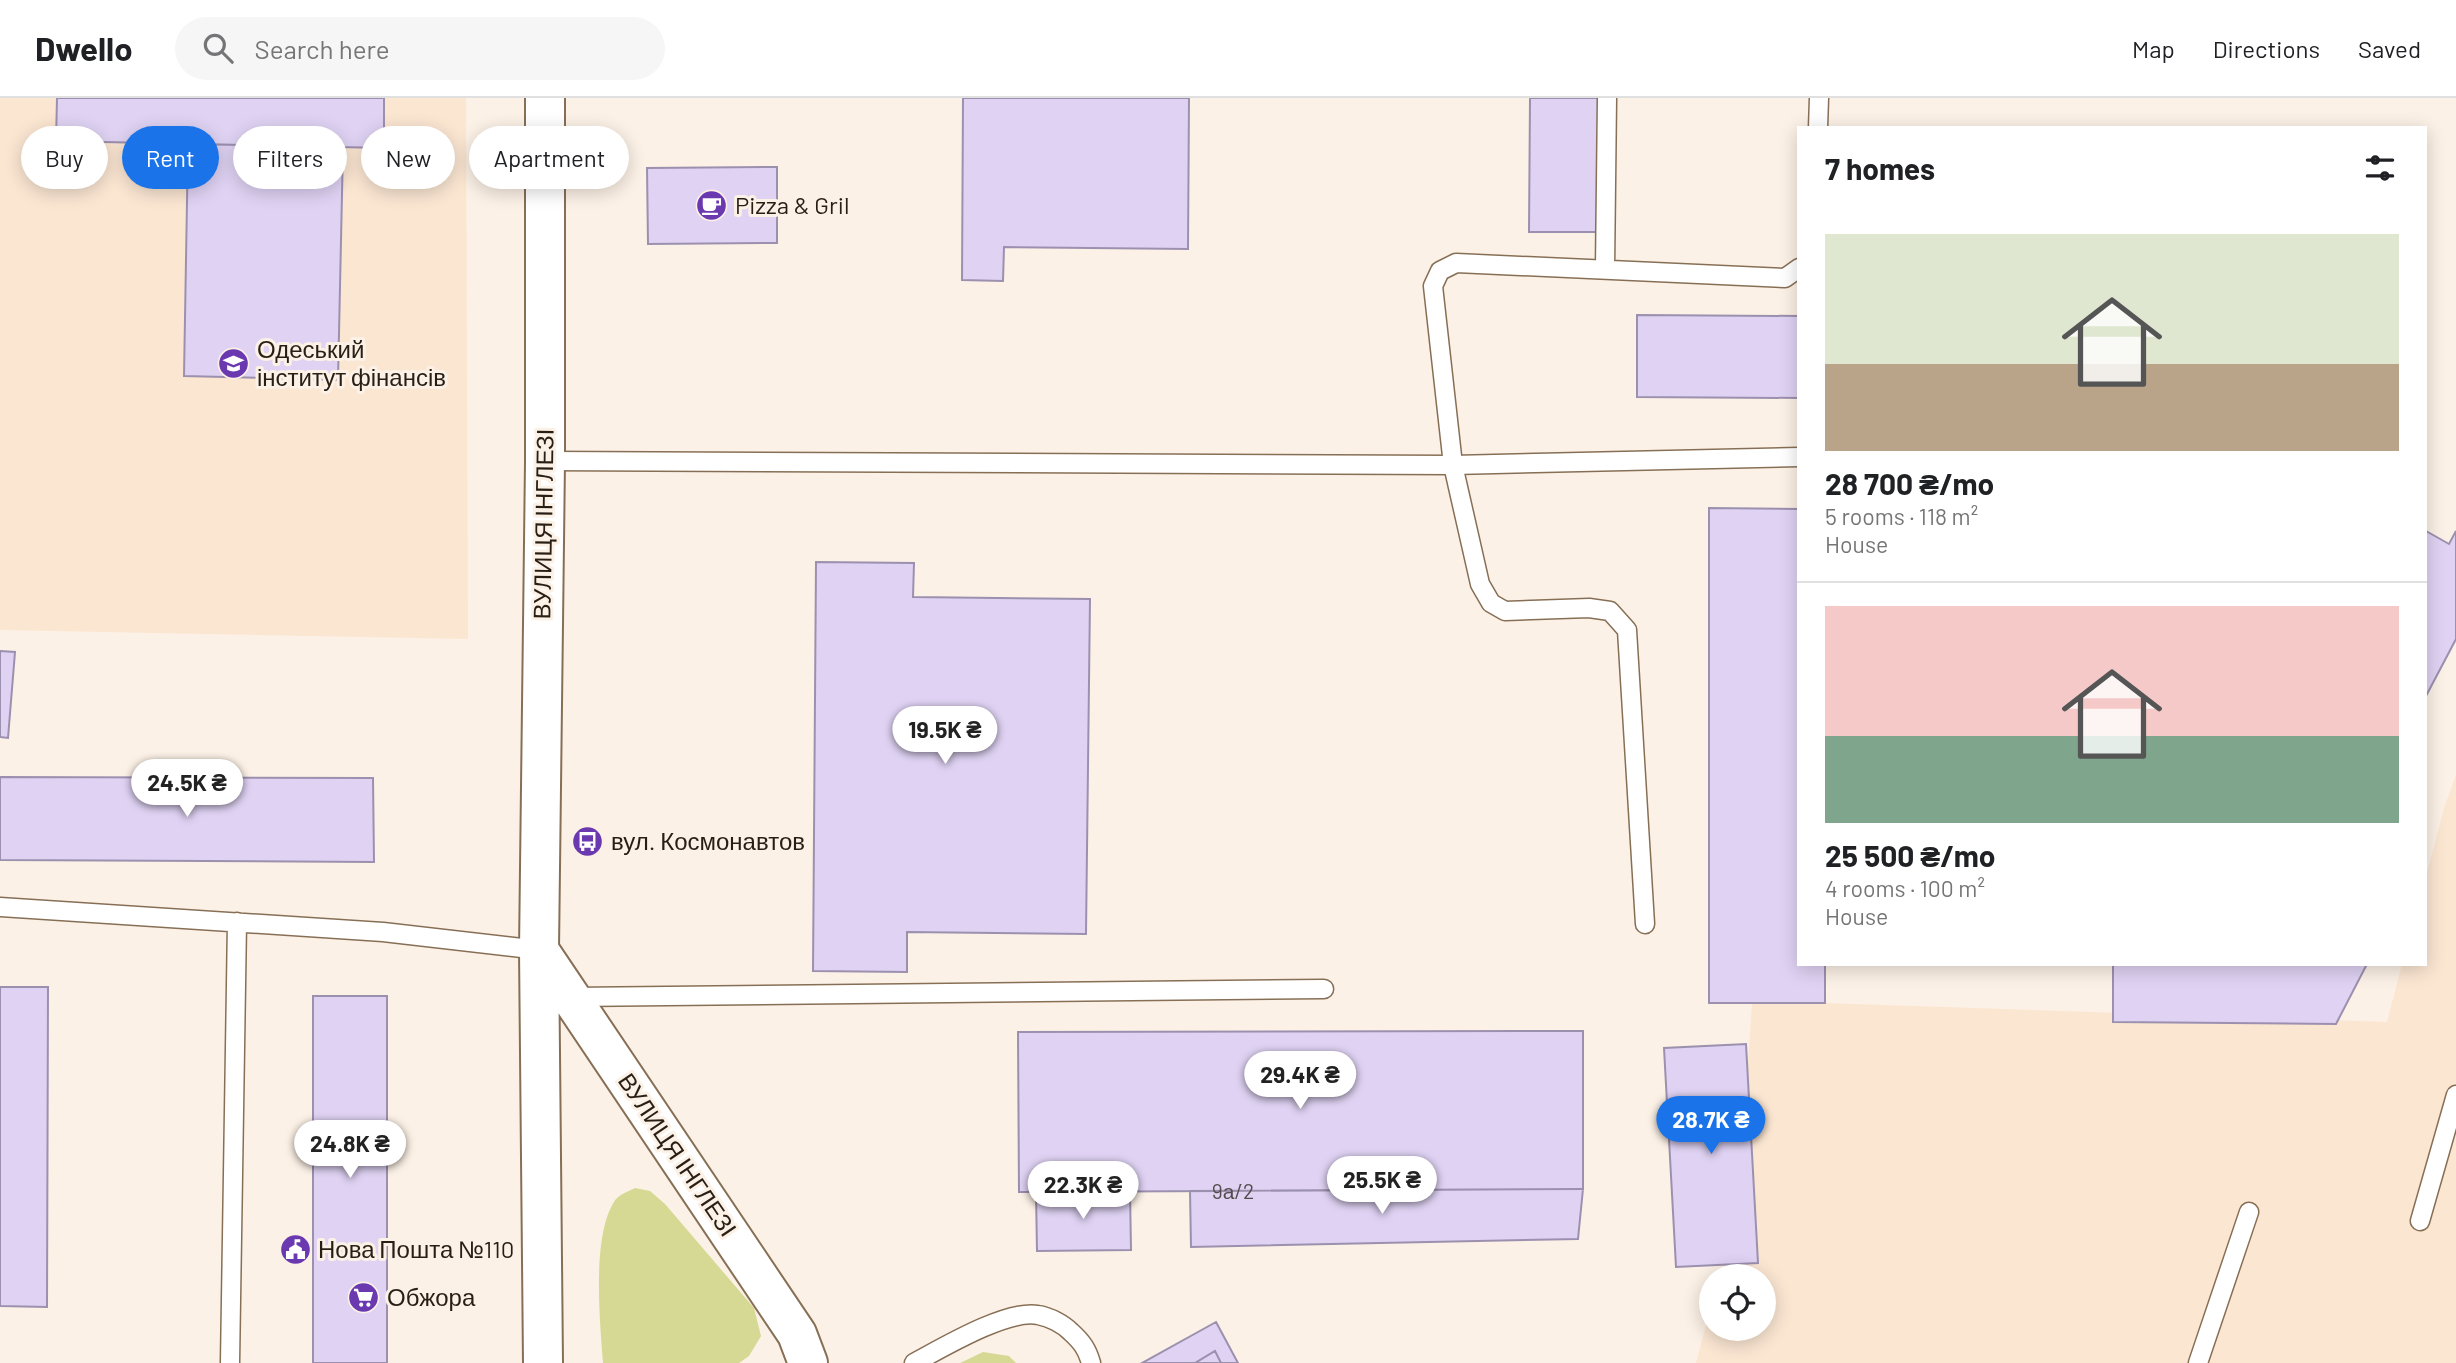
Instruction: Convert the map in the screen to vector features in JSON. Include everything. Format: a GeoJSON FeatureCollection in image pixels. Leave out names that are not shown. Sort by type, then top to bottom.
{"type":"FeatureCollection","features":[{"type":"Feature","properties":{"kind":"main road","name":"ВУЛИЦЯ ІНГЛЕЗІ"},"geometry":{"type":"LineString","coordinates":[[543,1363],[539,950],[545,461],[545,98]]}},
{"type":"Feature","properties":{"kind":"main road","name":"ВУЛИЦЯ ІНГЛЕЗІ"},"geometry":{"type":"LineString","coordinates":[[539,950],[797,1334],[808,1363]]}},
{"type":"Feature","properties":{"kind":"lane"},"geometry":{"type":"LineString","coordinates":[[1605,270],[1607,98]]}},
{"type":"Feature","properties":{"kind":"lane"},"geometry":{"type":"LineString","coordinates":[[1818,126],[1819,98]]}},
{"type":"Feature","properties":{"kind":"lane"},"geometry":{"type":"LineString","coordinates":[[1645,924],[1627,630],[1610,611],[1589,608],[1505,611],[1491,603],[1480,584],[1453,465],[1433,286],[1440,271],[1456,263],[1786,278],[1797,270]]}},
{"type":"Feature","properties":{"kind":"lane"},"geometry":{"type":"LineString","coordinates":[[545,461],[1453,465],[1797,457]]}},
{"type":"Feature","properties":{"kind":"lane"},"geometry":{"type":"LineString","coordinates":[[0,907],[383,932],[539,950]]}},
{"type":"Feature","properties":{"kind":"lane"},"geometry":{"type":"LineString","coordinates":[[230,1363],[237,922]]}},
{"type":"Feature","properties":{"kind":"lane"},"geometry":{"type":"LineString","coordinates":[[571,997],[1324,989]]}},
{"type":"Feature","properties":{"kind":"lane"},"geometry":{"type":"LineString","coordinates":[[2420,1221],[2456,1095]]}},
{"type":"Feature","properties":{"kind":"lane"},"geometry":{"type":"LineString","coordinates":[[2198,1363],[2249,1212]]}},
{"type":"Feature","properties":{"kind":"lane"},"geometry":{"type":"LineString","coordinates":[[914,1363],[961,1337],[1005,1319],[1038,1314],[1064,1325],[1086,1346],[1091,1363]]}},
{"type":"Feature","properties":{"kind":"shaded area","name":"Одеський інститут фінансів"},"geometry":{"type":"Polygon","coordinates":[[[0,98],[466,98],[468,639],[0,630],[0,98]]]}},
{"type":"Feature","properties":{"kind":"shaded area"},"geometry":{"type":"Polygon","coordinates":[[[2456,775],[2456,1363],[1696,1363],[1702,1341],[1776,1341],[1776,1264],[1723,1264],[1738,1214],[1752,1003],[1825,1003],[2387,1022],[2401,966],[2427,966],[2427,873],[2444,808],[2456,775]]]}},
{"type":"Feature","properties":{"kind":"green space"},"geometry":{"type":"Polygon","coordinates":[[[635,1188],[650,1191],[665,1204],[754,1308],[761,1336],[749,1356],[739,1363],[603,1363],[599,1278],[603,1233],[608,1214],[616,1199],[635,1188]]]}},
{"type":"Feature","properties":{"kind":"green space"},"geometry":{"type":"Polygon","coordinates":[[[983,1352],[1009,1356],[1016,1363],[960,1363],[983,1352]]]}},
{"type":"Feature","properties":{"kind":"building"},"geometry":{"type":"Polygon","coordinates":[[[57,98],[384,98],[384,126],[361,126],[361,148],[347,147],[347,126],[233,126],[233,145],[219,144],[219,126],[122,126],[122,142],[108,142],[108,126],[56,126],[57,98]]]}},
{"type":"Feature","properties":{"kind":"building"},"geometry":{"type":"Polygon","coordinates":[[[963,98],[1189,98],[1188,249],[1004,247],[1003,281],[962,280],[963,98]]]}},
{"type":"Feature","properties":{"kind":"building"},"geometry":{"type":"Polygon","coordinates":[[[1530,98],[1604,98],[1603,232],[1529,232],[1530,98]]]}},
{"type":"Feature","properties":{"kind":"building"},"geometry":{"type":"Polygon","coordinates":[[[219,145],[233,145],[233,189],[342,189],[338,380],[184,376],[187,189],[219,189],[219,145]]]}},
{"type":"Feature","properties":{"kind":"building","name":"Pizza & Gril"},"geometry":{"type":"Polygon","coordinates":[[[777,167],[777,243],[648,244],[647,168],[777,167]]]}},
{"type":"Feature","properties":{"kind":"building"},"geometry":{"type":"Polygon","coordinates":[[[1637,315],[1797,316],[1797,398],[1637,397],[1637,315]]]}},
{"type":"Feature","properties":{"kind":"building"},"geometry":{"type":"Polygon","coordinates":[[[1709,508],[1797,509],[1797,966],[1825,966],[1825,1003],[1709,1003],[1709,508]]]}},
{"type":"Feature","properties":{"kind":"building"},"geometry":{"type":"Polygon","coordinates":[[[2456,531],[2456,639],[2427,694],[2427,532],[2449,544],[2456,531]]]}},
{"type":"Feature","properties":{"kind":"building"},"geometry":{"type":"Polygon","coordinates":[[[816,562],[914,563],[913,597],[1090,599],[1086,934],[907,932],[907,972],[813,971],[816,562]]]}},
{"type":"Feature","properties":{"kind":"building"},"geometry":{"type":"Polygon","coordinates":[[[0,651],[15,652],[8,738],[0,737],[0,651]]]}},
{"type":"Feature","properties":{"kind":"building"},"geometry":{"type":"Polygon","coordinates":[[[0,777],[373,778],[374,862],[0,860],[0,777]]]}},
{"type":"Feature","properties":{"kind":"building"},"geometry":{"type":"Polygon","coordinates":[[[2113,966],[2366,966],[2336,1024],[2113,1022],[2113,966]]]}},
{"type":"Feature","properties":{"kind":"building"},"geometry":{"type":"Polygon","coordinates":[[[0,987],[48,987],[47,1307],[0,1306],[0,987]]]}},
{"type":"Feature","properties":{"kind":"building"},"geometry":{"type":"Polygon","coordinates":[[[313,996],[387,996],[387,1363],[313,1363],[313,996]]]}},
{"type":"Feature","properties":{"kind":"building"},"geometry":{"type":"Polygon","coordinates":[[[1583,1031],[1583,1189],[1019,1192],[1018,1032],[1583,1031]]]}},
{"type":"Feature","properties":{"kind":"building"},"geometry":{"type":"Polygon","coordinates":[[[1746,1044],[1758,1263],[1676,1267],[1664,1048],[1746,1044]]]}},
{"type":"Feature","properties":{"kind":"building"},"geometry":{"type":"Polygon","coordinates":[[[1583,1189],[1578,1239],[1191,1247],[1190,1191],[1583,1189]]]}},
{"type":"Feature","properties":{"kind":"building"},"geometry":{"type":"Polygon","coordinates":[[[1130,1191],[1131,1250],[1037,1251],[1036,1192],[1130,1191]]]}},
{"type":"Feature","properties":{"kind":"building"},"geometry":{"type":"Polygon","coordinates":[[[1216,1322],[1238,1363],[1221,1363],[1215,1351],[1195,1363],[1142,1363],[1216,1322]]]}},
{"type":"Feature","properties":{"kind":"building"},"geometry":{"type":"Polygon","coordinates":[[[1215,1351],[1221,1363],[1195,1363],[1215,1351]]]}},
{"type":"Feature","properties":{"kind":"place","name":"Pizza & Gril"},"geometry":{"type":"Point","coordinates":[712,206]}},
{"type":"Feature","properties":{"kind":"place","name":"Одеський інститут фінансів"},"geometry":{"type":"Point","coordinates":[234,364]}},
{"type":"Feature","properties":{"kind":"place","name":"вул. Космонавтов"},"geometry":{"type":"Point","coordinates":[588,842]}},
{"type":"Feature","properties":{"kind":"place","name":"Нова Пошта №110"},"geometry":{"type":"Point","coordinates":[295,1250]}},
{"type":"Feature","properties":{"kind":"place","name":"Обжора"},"geometry":{"type":"Point","coordinates":[364,1298]}}]}
